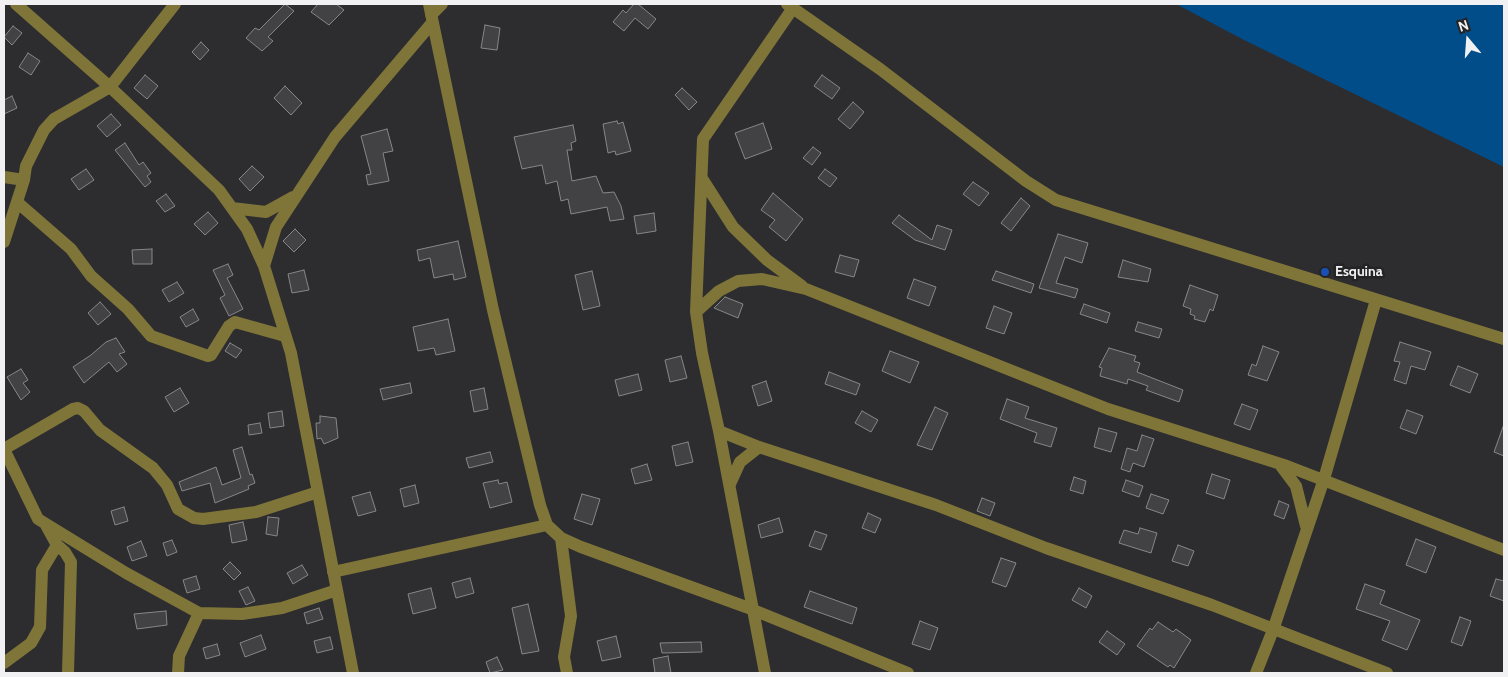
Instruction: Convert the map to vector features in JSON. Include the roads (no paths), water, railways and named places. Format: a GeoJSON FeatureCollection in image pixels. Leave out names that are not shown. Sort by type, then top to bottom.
{"type":"FeatureCollection","features":[{"type":"Feature","properties":{"kind":"street"},"geometry":{"type":"LineString","coordinates":[[16,4],[110,87],[219,190],[247,229],[264,266],[291,353],[353,673]]}},
{"type":"Feature","properties":{"kind":"street"},"geometry":{"type":"LineString","coordinates":[[4,242],[24,180],[26,166],[44,130],[54,119],[110,87],[175,4]]}},
{"type":"Feature","properties":{"kind":"street"},"geometry":{"type":"LineString","coordinates":[[264,266],[276,227],[335,136],[431,14],[442,4]]}},
{"type":"Feature","properties":{"kind":"street"},"geometry":{"type":"LineString","coordinates":[[765,673],[730,484],[702,353],[696,312],[703,180],[703,139],[790,6],[880,69],[1026,181],[1056,200],[1504,339]]}},
{"type":"Feature","properties":{"kind":"street"},"geometry":{"type":"LineString","coordinates":[[431,14],[493,310],[540,505],[547,526],[561,538],[754,611],[908,673]]}},
{"type":"Feature","properties":{"kind":"street"},"geometry":{"type":"LineString","coordinates":[[4,177],[24,180]]}},
{"type":"Feature","properties":{"kind":"street"},"geometry":{"type":"LineString","coordinates":[[703,180],[733,228],[767,260],[806,289]]}},
{"type":"Feature","properties":{"kind":"street"},"geometry":{"type":"LineString","coordinates":[[232,208],[266,212],[297,194]]}},
{"type":"Feature","properties":{"kind":"street"},"geometry":{"type":"LineString","coordinates":[[17,202],[71,249],[91,276],[128,309],[151,336],[208,356],[211,355],[229,326],[234,322],[285,336]]}},
{"type":"Feature","properties":{"kind":"street"},"geometry":{"type":"LineString","coordinates":[[696,312],[719,291],[738,281],[762,279],[806,289],[1108,408],[1324,479],[1504,550]]}},
{"type":"Feature","properties":{"kind":"street"},"geometry":{"type":"LineString","coordinates":[[1256,673],[1273,630],[1324,479],[1376,300]]}},
{"type":"Feature","properties":{"kind":"street"},"geometry":{"type":"LineString","coordinates":[[318,492],[256,512],[203,519],[194,518],[178,509],[167,485],[153,468],[100,430],[84,411],[78,408],[73,409],[4,449],[32,510],[46,525],[84,545],[126,573],[199,613],[242,614],[282,608],[337,590]]}},
{"type":"Feature","properties":{"kind":"street"},"geometry":{"type":"LineString","coordinates":[[719,431],[759,447],[936,505],[1046,548],[1212,605],[1387,673]]}},
{"type":"Feature","properties":{"kind":"street"},"geometry":{"type":"LineString","coordinates":[[730,484],[740,462],[759,447]]}},
{"type":"Feature","properties":{"kind":"street"},"geometry":{"type":"LineString","coordinates":[[1279,464],[1296,486],[1306,528]]}},
{"type":"Feature","properties":{"kind":"street"},"geometry":{"type":"LineString","coordinates":[[46,525],[56,546],[65,552],[72,562],[68,673]]}},
{"type":"Feature","properties":{"kind":"street"},"geometry":{"type":"LineString","coordinates":[[333,572],[547,526]]}},
{"type":"Feature","properties":{"kind":"street"},"geometry":{"type":"LineString","coordinates":[[561,538],[571,616],[564,657],[567,673]]}},
{"type":"Feature","properties":{"kind":"street"},"geometry":{"type":"LineString","coordinates":[[4,663],[31,643],[40,627],[42,570],[56,546]]}},
{"type":"Feature","properties":{"kind":"street"},"geometry":{"type":"LineString","coordinates":[[178,673],[179,656],[199,613]]}},
{"type":"Feature","properties":{"kind":"water"},"geometry":{"type":"Polygon","coordinates":[[[1176,4],[1504,4],[1504,167],[1244,40],[1176,4]]]}},
{"type":"Feature","properties":{"kind":"place","name":"Esquina"},"geometry":{"type":"Point","coordinates":[1325,272]}}]}
